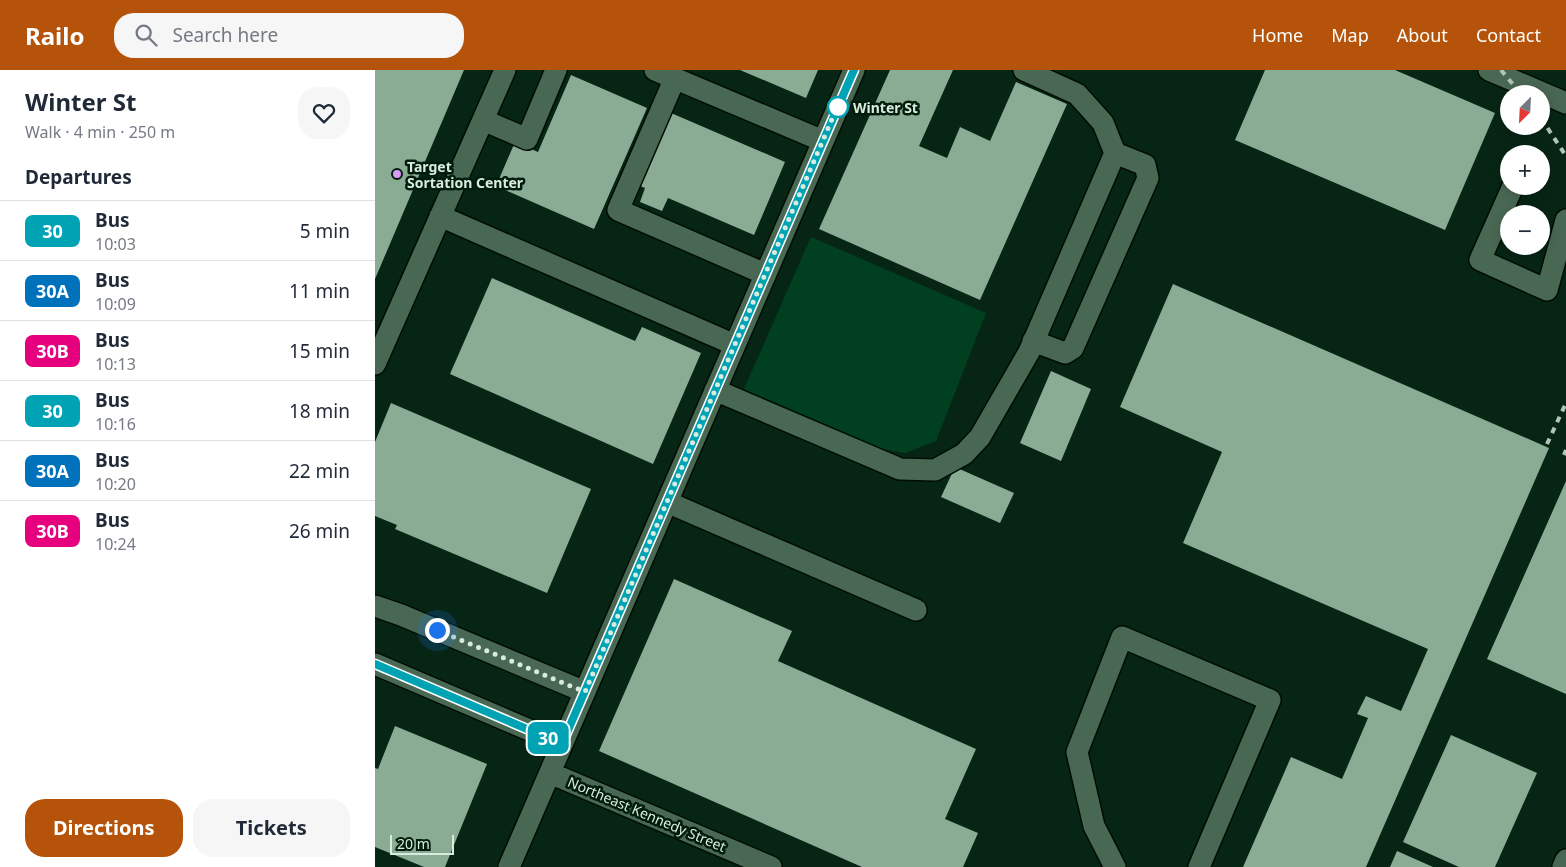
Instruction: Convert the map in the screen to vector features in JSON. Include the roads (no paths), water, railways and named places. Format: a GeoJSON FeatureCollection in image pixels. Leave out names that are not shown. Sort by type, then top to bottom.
{"type":"FeatureCollection","features":[{"type":"Feature","properties":{"kind":"street"},"geometry":{"type":"LineString","coordinates":[[375,364],[505,70]]}},
{"type":"Feature","properties":{"kind":"street"},"geometry":{"type":"LineString","coordinates":[[483,120],[527,139],[556,70]]}},
{"type":"Feature","properties":{"kind":"street"},"geometry":{"type":"LineString","coordinates":[[655,70],[823,141]]}},
{"type":"Feature","properties":{"kind":"street"},"geometry":{"type":"LineString","coordinates":[[509,867],[854,70]]}},
{"type":"Feature","properties":{"kind":"street"},"geometry":{"type":"LineString","coordinates":[[1024,70],[1077,94],[1103,124],[1115,153],[1145,165],[1148,178],[1073,348],[1065,353],[1033,341]]}},
{"type":"Feature","properties":{"kind":"street"},"geometry":{"type":"LineString","coordinates":[[1489,70],[1566,103]]}},
{"type":"Feature","properties":{"kind":"street"},"geometry":{"type":"LineString","coordinates":[[675,78],[618,210],[765,274]]}},
{"type":"Feature","properties":{"kind":"street"},"geometry":{"type":"LineString","coordinates":[[715,390],[900,469],[935,470],[964,454],[980,437],[1033,341],[1115,153]]}},
{"type":"Feature","properties":{"kind":"street"},"geometry":{"type":"LineString","coordinates":[[1509,195],[1479,260],[1547,290],[1566,220]]}},
{"type":"Feature","properties":{"kind":"street"},"geometry":{"type":"LineString","coordinates":[[440,216],[735,345]]}},
{"type":"Feature","properties":{"kind":"street"},"geometry":{"type":"LineString","coordinates":[[667,502],[916,610]]}},
{"type":"Feature","properties":{"kind":"street"},"geometry":{"type":"LineString","coordinates":[[375,606],[401,614],[585,692]]}},
{"type":"Feature","properties":{"kind":"street"},"geometry":{"type":"LineString","coordinates":[[1115,867],[1094,826],[1077,752],[1122,637],[1270,700],[1199,867]]}},
{"type":"Feature","properties":{"kind":"street"},"geometry":{"type":"LineString","coordinates":[[375,664],[562,744]]}},
{"type":"Feature","properties":{"kind":"street","name":"Northeast Kennedy Street"},"geometry":{"type":"LineString","coordinates":[[550,773],[771,867]]}},
{"type":"Feature","properties":{"kind":"street"},"geometry":{"type":"LineString","coordinates":[[1563,867],[1566,860]]}},
{"type":"Feature","properties":{"kind":"railway"},"geometry":{"type":"LineString","coordinates":[[1501,70],[1514,85]]}},
{"type":"Feature","properties":{"kind":"railway"},"geometry":{"type":"LineString","coordinates":[[1550,132],[1566,156]]}},
{"type":"Feature","properties":{"kind":"railway"},"geometry":{"type":"LineString","coordinates":[[1547,444],[1566,403]]}},
{"type":"Feature","properties":{"kind":"railway"},"geometry":{"type":"LineString","coordinates":[[1564,455],[1566,450]]}},
{"type":"Feature","properties":{"kind":"place","name":"Winter St"},"geometry":{"type":"Point","coordinates":[838,107]}},
{"type":"Feature","properties":{"kind":"place","name":"Target Sortation Center"},"geometry":{"type":"Point","coordinates":[397,174]}}]}
